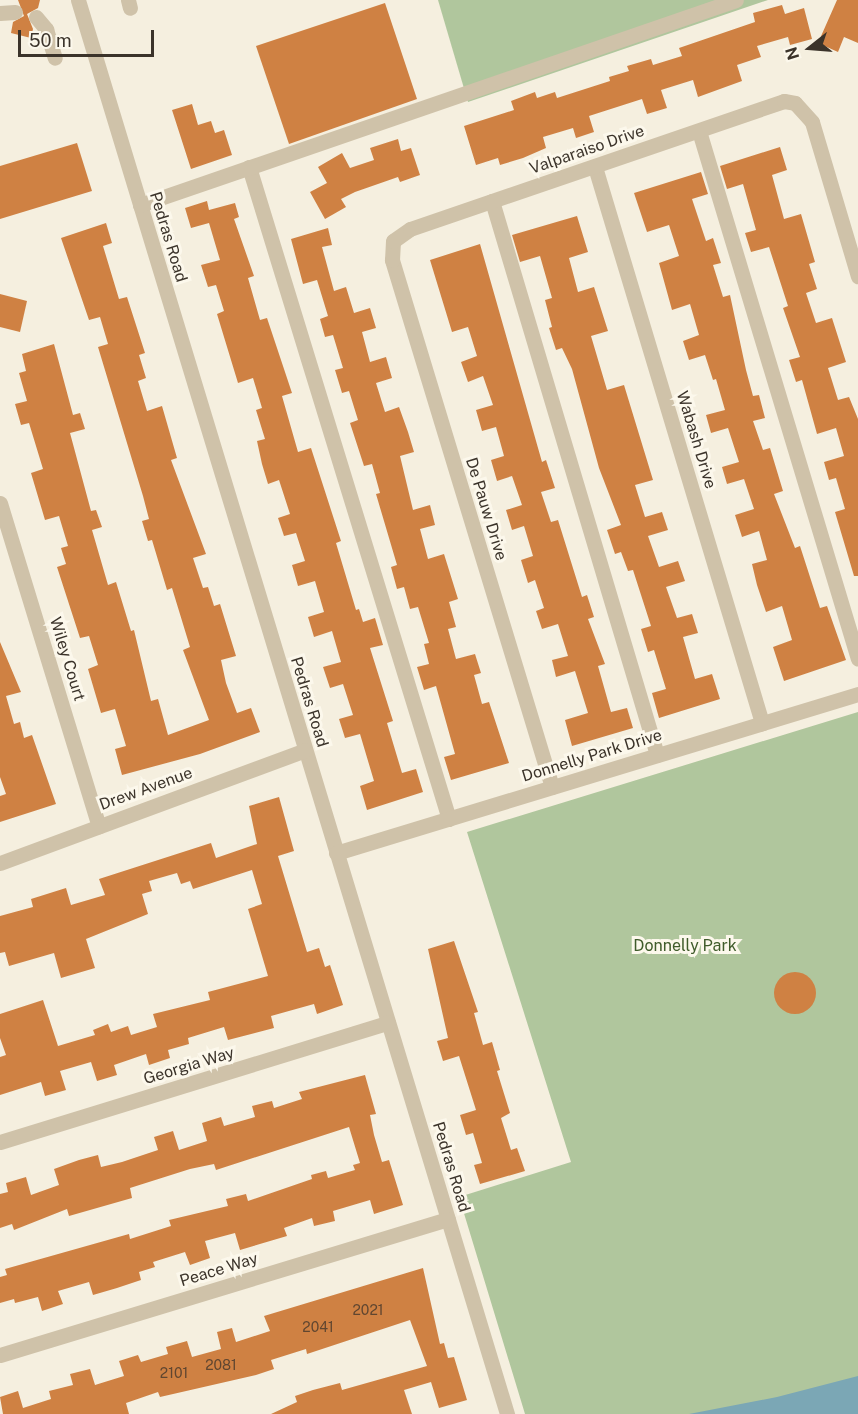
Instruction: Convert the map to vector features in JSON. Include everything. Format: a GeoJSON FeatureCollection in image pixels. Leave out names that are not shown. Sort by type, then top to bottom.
{"type":"FeatureCollection","features":[{"type":"Feature","properties":{"kind":"street","name":"Pedras Road"},"geometry":{"type":"LineString","coordinates":[[78,0],[507,1414]]}},
{"type":"Feature","properties":{"kind":"street"},"geometry":{"type":"LineString","coordinates":[[140,205],[736,0]]}},
{"type":"Feature","properties":{"kind":"street"},"geometry":{"type":"LineString","coordinates":[[36,17],[46,29],[55,58]]}},
{"type":"Feature","properties":{"kind":"street","name":"Valparaiso Drive"},"geometry":{"type":"LineString","coordinates":[[393,241],[410,229],[699,131],[773,103],[795,103],[812,122],[858,276]]}},
{"type":"Feature","properties":{"kind":"street"},"geometry":{"type":"LineString","coordinates":[[699,131],[858,659]]}},
{"type":"Feature","properties":{"kind":"street"},"geometry":{"type":"LineString","coordinates":[[249,167],[449,819]]}},
{"type":"Feature","properties":{"kind":"street","name":"Wabash Drive"},"geometry":{"type":"LineString","coordinates":[[595,167],[762,723]]}},
{"type":"Feature","properties":{"kind":"street"},"geometry":{"type":"LineString","coordinates":[[492,201],[657,755]]}},
{"type":"Feature","properties":{"kind":"street","name":"De Pauw Drive"},"geometry":{"type":"LineString","coordinates":[[393,241],[392,260],[552,787]]}},
{"type":"Feature","properties":{"kind":"street","name":"Wiley Court"},"geometry":{"type":"LineString","coordinates":[[0,503],[99,826]]}},
{"type":"Feature","properties":{"kind":"street","name":"Donnelly Park Drive"},"geometry":{"type":"LineString","coordinates":[[336,853],[858,694]]}},
{"type":"Feature","properties":{"kind":"street","name":"Drew Avenue"},"geometry":{"type":"LineString","coordinates":[[0,863],[305,750]]}},
{"type":"Feature","properties":{"kind":"street","name":"Georgia Way"},"geometry":{"type":"LineString","coordinates":[[0,1142],[388,1023]]}},
{"type":"Feature","properties":{"kind":"street","name":"Peace Way"},"geometry":{"type":"LineString","coordinates":[[0,1355],[448,1219]]}},
{"type":"Feature","properties":{"kind":"green space"},"geometry":{"type":"Polygon","coordinates":[[[438,0],[768,0],[468,102],[438,0]]]}},
{"type":"Feature","properties":{"kind":"green space","name":"Donnelly Park"},"geometry":{"type":"Polygon","coordinates":[[[858,712],[858,1414],[525,1414],[459,1197],[571,1162],[467,832],[858,712]]]}},
{"type":"Feature","properties":{"kind":"water"},"geometry":{"type":"Polygon","coordinates":[[[858,1376],[858,1414],[689,1414],[777,1397],[858,1376]]]}},
{"type":"Feature","properties":{"kind":"building"},"geometry":{"type":"Polygon","coordinates":[[[18,0],[40,0],[38,8],[27,14],[33,29],[31,38],[11,33],[13,22],[24,16],[18,0]]]}},
{"type":"Feature","properties":{"kind":"building"},"geometry":{"type":"Polygon","coordinates":[[[837,0],[858,0],[858,43],[844,37],[838,52],[818,43],[837,0]]]}},
{"type":"Feature","properties":{"kind":"building"},"geometry":{"type":"Polygon","coordinates":[[[385,3],[417,99],[289,144],[256,46],[385,3]]]}},
{"type":"Feature","properties":{"kind":"building"},"geometry":{"type":"Polygon","coordinates":[[[782,5],[785,14],[804,8],[812,39],[790,45],[788,37],[757,46],[761,57],[737,65],[742,81],[698,97],[693,80],[661,90],[667,108],[647,114],[642,99],[589,116],[594,132],[576,138],[573,128],[543,137],[546,148],[523,158],[500,165],[498,158],[476,165],[464,126],[514,110],[511,101],[535,92],[537,98],[555,92],[557,98],[610,81],[609,77],[629,71],[627,66],[651,59],[653,65],[682,56],[679,48],[755,22],[753,13],[782,5]]]}},
{"type":"Feature","properties":{"kind":"building"},"geometry":{"type":"Polygon","coordinates":[[[192,104],[198,125],[211,121],[215,133],[224,130],[232,155],[191,169],[172,110],[192,104]]]}},
{"type":"Feature","properties":{"kind":"building"},"geometry":{"type":"Polygon","coordinates":[[[398,139],[401,151],[411,148],[420,175],[400,182],[398,177],[355,192],[341,199],[346,207],[325,219],[310,192],[327,183],[318,167],[342,153],[350,168],[374,160],[370,148],[398,139]]]}},
{"type":"Feature","properties":{"kind":"building"},"geometry":{"type":"Polygon","coordinates":[[[77,143],[92,191],[0,219],[0,166],[77,143]]]}},
{"type":"Feature","properties":{"kind":"building"},"geometry":{"type":"Polygon","coordinates":[[[780,147],[787,170],[772,175],[784,219],[801,214],[815,262],[809,264],[817,289],[806,293],[816,323],[832,318],[846,362],[828,368],[838,400],[849,397],[858,419],[858,576],[854,576],[835,512],[845,509],[836,478],[829,480],[824,462],[844,456],[836,428],[817,434],[802,380],[796,382],[789,360],[800,357],[783,308],[788,306],[769,247],[751,252],[745,233],[756,230],[743,184],[727,189],[720,166],[780,147]]]}},
{"type":"Feature","properties":{"kind":"building"},"geometry":{"type":"Polygon","coordinates":[[[701,172],[708,194],[692,199],[706,241],[713,238],[721,263],[713,265],[723,297],[730,295],[753,396],[759,395],[765,418],[753,421],[763,450],[770,448],[783,491],[774,494],[795,548],[800,546],[820,608],[827,606],[846,660],[784,681],[773,647],[792,640],[782,606],[766,612],[752,564],[767,560],[759,531],[742,537],[735,515],[754,509],[744,479],[727,484],[722,467],[739,462],[728,428],[711,433],[706,415],[725,410],[716,379],[713,380],[705,355],[689,360],[683,341],[699,335],[690,304],[672,310],[659,263],[679,256],[669,225],[647,232],[634,193],[701,172]]]}},
{"type":"Feature","properties":{"kind":"building"},"geometry":{"type":"Polygon","coordinates":[[[207,201],[209,210],[235,203],[239,217],[234,219],[254,276],[248,278],[260,320],[267,318],[292,393],[282,396],[298,452],[311,448],[341,541],[336,543],[356,610],[359,609],[363,622],[375,618],[383,645],[370,648],[393,721],[387,723],[402,773],[416,769],[423,792],[367,810],[360,786],[374,781],[360,734],[345,738],[339,719],[353,715],[343,684],[330,688],[323,667],[341,662],[332,631],[314,637],[308,617],[324,612],[315,581],[298,586],[292,565],[305,561],[296,533],[284,536],[278,518],[290,514],[279,480],[268,484],[262,464],[257,441],[265,439],[256,410],[262,408],[253,378],[238,383],[217,314],[224,311],[216,285],[208,287],[201,265],[220,260],[209,223],[191,228],[185,208],[207,201]]]}},
{"type":"Feature","properties":{"kind":"building"},"geometry":{"type":"Polygon","coordinates":[[[577,216],[588,252],[569,258],[578,292],[594,287],[608,331],[591,336],[607,390],[624,385],[653,480],[635,485],[645,517],[662,512],[668,530],[648,536],[659,567],[678,561],[685,581],[666,587],[677,618],[692,614],[698,633],[683,637],[695,679],[712,674],[720,699],[659,718],[652,693],[666,689],[654,650],[648,652],[641,629],[651,626],[633,570],[628,571],[621,552],[615,554],[607,530],[621,525],[599,468],[572,369],[562,348],[556,350],[549,328],[552,327],[545,300],[552,298],[540,256],[520,262],[512,235],[577,216]]]}},
{"type":"Feature","properties":{"kind":"building"},"geometry":{"type":"Polygon","coordinates":[[[106,223],[112,243],[103,246],[119,299],[127,297],[145,353],[139,355],[146,378],[138,381],[147,411],[162,406],[177,458],[171,460],[206,554],[193,558],[203,588],[208,587],[214,606],[220,604],[236,656],[221,660],[226,683],[237,713],[251,708],[260,732],[200,754],[122,775],[115,749],[126,746],[115,709],[101,713],[88,669],[98,665],[89,636],[80,638],[57,567],[66,564],[61,548],[68,546],[59,516],[45,520],[31,473],[43,469],[29,423],[21,425],[15,404],[27,401],[19,373],[26,371],[22,354],[54,344],[73,415],[80,413],[85,429],[70,433],[91,511],[96,510],[102,527],[92,530],[108,585],[116,582],[131,631],[134,630],[151,701],[158,699],[168,735],[209,720],[183,650],[190,647],[172,588],[167,590],[152,540],[148,541],[142,521],[149,519],[98,347],[108,344],[100,317],[89,320],[61,238],[106,223]]]}},
{"type":"Feature","properties":{"kind":"building"},"geometry":{"type":"Polygon","coordinates":[[[328,228],[332,245],[322,247],[334,291],[346,287],[354,313],[370,308],[376,328],[362,332],[370,362],[386,357],[392,378],[376,383],[385,412],[399,407],[414,452],[400,456],[413,510],[430,505],[435,525],[420,529],[428,559],[444,554],[458,599],[449,602],[456,627],[448,629],[456,659],[475,654],[481,673],[474,675],[482,704],[489,702],[509,763],[451,780],[444,757],[455,754],[436,686],[424,690],[417,667],[429,664],[424,644],[429,643],[418,607],[410,609],[404,587],[397,589],[391,567],[397,565],[376,494],[380,493],[372,464],[364,466],[350,423],[358,420],[349,391],[342,393],[335,370],[343,368],[333,335],[325,337],[320,319],[328,316],[317,280],[303,284],[291,239],[328,228]]]}},
{"type":"Feature","properties":{"kind":"building"},"geometry":{"type":"Polygon","coordinates":[[[480,244],[542,462],[546,460],[555,488],[541,492],[551,522],[558,520],[582,597],[587,595],[594,617],[588,619],[605,664],[598,666],[611,712],[627,708],[633,728],[572,746],[565,720],[588,713],[575,671],[556,677],[552,660],[568,656],[558,624],[542,629],[536,611],[544,608],[535,580],[528,583],[521,560],[533,556],[524,526],[512,530],[506,510],[522,505],[512,476],[497,481],[491,460],[504,456],[496,427],[482,431],[476,410],[493,405],[483,376],[468,382],[461,362],[477,356],[468,327],[452,332],[430,260],[480,244]]]}},
{"type":"Feature","properties":{"kind":"building"},"geometry":{"type":"Polygon","coordinates":[[[0,294],[27,301],[20,332],[0,327],[0,294]]]}},
{"type":"Feature","properties":{"kind":"building"},"geometry":{"type":"Polygon","coordinates":[[[0,642],[21,692],[6,696],[14,724],[20,722],[24,738],[32,735],[56,804],[0,822],[0,796],[6,794],[0,777],[0,642]]]}},
{"type":"Feature","properties":{"kind":"building"},"geometry":{"type":"Polygon","coordinates":[[[279,797],[294,851],[278,856],[307,952],[319,948],[325,967],[330,965],[343,1005],[317,1014],[314,1004],[271,1016],[274,1028],[228,1040],[224,1027],[188,1038],[189,1044],[168,1050],[170,1058],[149,1065],[146,1054],[114,1065],[117,1075],[97,1081],[91,1062],[60,1071],[66,1090],[45,1096],[41,1082],[0,1095],[0,1057],[6,1055],[0,1038],[0,1014],[43,1000],[58,1046],[95,1035],[93,1030],[108,1024],[111,1032],[128,1026],[131,1035],[157,1027],[153,1014],[210,1000],[208,992],[268,976],[248,909],[262,904],[252,870],[193,889],[190,881],[181,884],[177,873],[149,881],[152,891],[142,894],[148,914],[86,939],[95,968],[61,978],[54,953],[9,966],[5,952],[0,953],[0,916],[33,907],[31,899],[66,888],[71,905],[105,895],[99,879],[211,843],[216,858],[257,844],[249,806],[279,797]]]}},
{"type":"Feature","properties":{"kind":"building"},"geometry":{"type":"Polygon","coordinates":[[[454,941],[478,1012],[474,1013],[483,1045],[492,1042],[500,1070],[497,1071],[510,1113],[501,1118],[511,1150],[517,1148],[525,1171],[480,1184],[474,1165],[482,1163],[473,1133],[466,1135],[460,1115],[476,1110],[459,1056],[443,1061],[437,1041],[448,1038],[428,949],[454,941]]]}},
{"type":"Feature","properties":{"kind":"building"},"geometry":{"type":"Polygon","coordinates":[[[795,972],[810,978],[816,993],[810,1008],[795,1014],[780,1008],[774,993],[780,978],[795,972]]]}},
{"type":"Feature","properties":{"kind":"building"},"geometry":{"type":"Polygon","coordinates":[[[365,1075],[376,1114],[370,1115],[374,1135],[382,1162],[389,1160],[403,1205],[374,1214],[370,1200],[333,1211],[335,1221],[314,1226],[312,1218],[284,1228],[287,1236],[240,1250],[235,1233],[205,1241],[210,1258],[190,1265],[185,1252],[153,1262],[155,1267],[139,1272],[141,1280],[93,1295],[89,1282],[58,1291],[63,1304],[42,1311],[38,1297],[15,1303],[14,1299],[0,1303],[0,1277],[7,1275],[5,1269],[129,1234],[130,1239],[171,1226],[169,1220],[228,1206],[226,1199],[246,1194],[248,1201],[312,1179],[311,1175],[326,1171],[328,1178],[355,1170],[353,1165],[360,1163],[349,1127],[216,1170],[214,1164],[190,1169],[130,1188],[132,1198],[69,1216],[67,1209],[14,1230],[12,1224],[0,1228],[0,1194],[8,1192],[6,1183],[26,1177],[31,1195],[59,1185],[54,1169],[79,1160],[98,1155],[101,1167],[122,1162],[158,1150],[154,1137],[173,1131],[179,1150],[207,1141],[202,1123],[221,1117],[224,1126],[255,1117],[252,1106],[272,1101],[274,1108],[302,1099],[299,1092],[365,1075]]]}},
{"type":"Feature","properties":{"kind":"building"},"geometry":{"type":"Polygon","coordinates":[[[423,1268],[440,1344],[444,1343],[448,1358],[454,1357],[467,1400],[439,1408],[431,1382],[404,1390],[412,1414],[271,1414],[297,1402],[295,1396],[313,1390],[340,1383],[342,1390],[427,1366],[410,1320],[307,1354],[306,1349],[271,1360],[274,1369],[256,1375],[160,1397],[158,1392],[126,1403],[129,1414],[3,1414],[0,1397],[18,1391],[23,1408],[51,1399],[49,1391],[73,1385],[70,1374],[90,1369],[95,1385],[124,1376],[119,1361],[138,1355],[141,1362],[168,1354],[166,1347],[187,1341],[192,1357],[221,1349],[217,1332],[232,1328],[236,1342],[270,1331],[264,1316],[423,1268]]]}}]}
